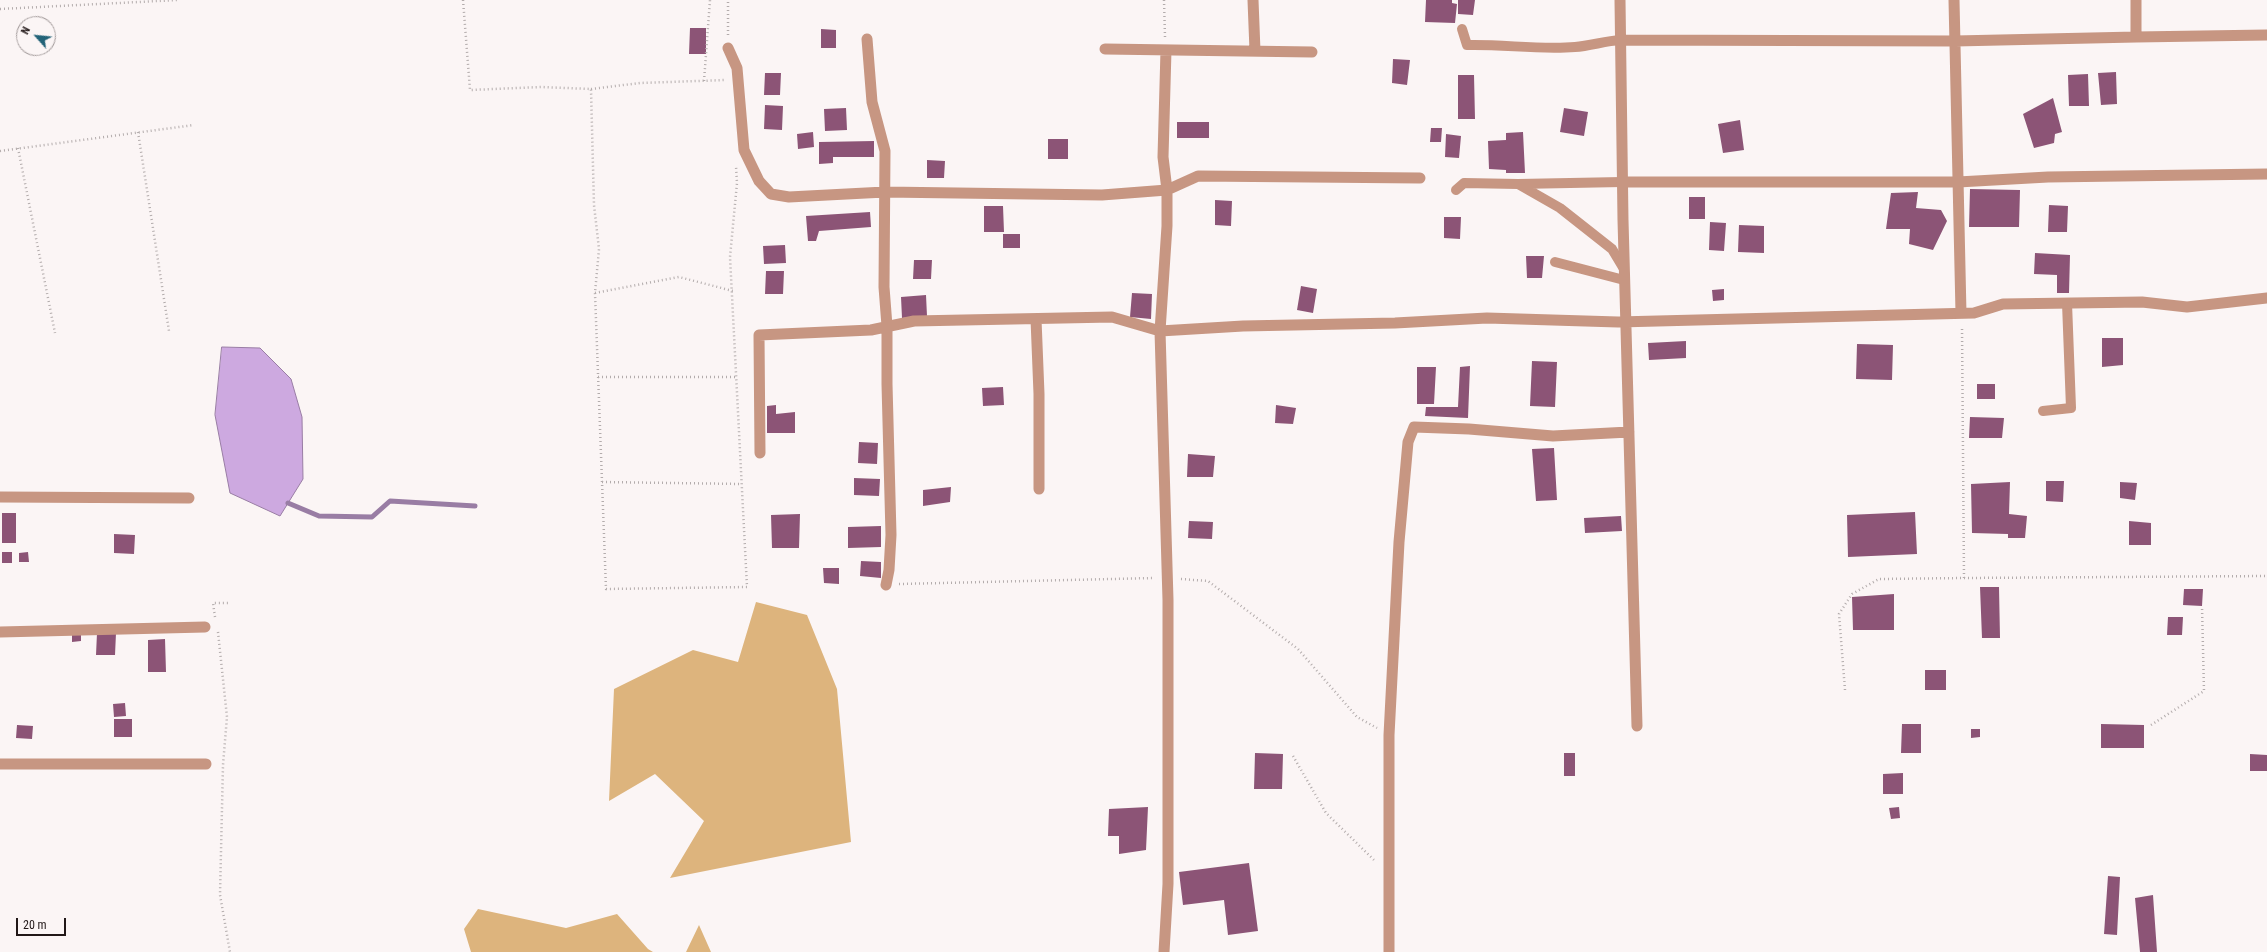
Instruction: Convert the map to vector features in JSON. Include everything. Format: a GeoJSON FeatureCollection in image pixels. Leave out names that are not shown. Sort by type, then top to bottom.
{"type":"FeatureCollection","features":[{"type":"Feature","properties":{"kind":"street"},"geometry":{"type":"LineString","coordinates":[[1254,0],[1255,51]]}},
{"type":"Feature","properties":{"kind":"street"},"geometry":{"type":"LineString","coordinates":[[1620,0],[1624,274],[1637,726]]}},
{"type":"Feature","properties":{"kind":"street"},"geometry":{"type":"LineString","coordinates":[[1954,0],[1961,313]]}},
{"type":"Feature","properties":{"kind":"street"},"geometry":{"type":"LineString","coordinates":[[2136,0],[2136,37]]}},
{"type":"Feature","properties":{"kind":"street"},"geometry":{"type":"LineString","coordinates":[[1620,40],[1955,41],[2267,35]]}},
{"type":"Feature","properties":{"kind":"street"},"geometry":{"type":"LineString","coordinates":[[867,39],[872,102],[885,151],[884,286],[887,326],[891,536],[889,570],[886,584]]}},
{"type":"Feature","properties":{"kind":"street"},"geometry":{"type":"LineString","coordinates":[[728,48],[737,68],[744,150],[759,181],[772,194],[789,197],[885,192],[1102,195],[1167,190],[1198,176],[1420,178]]}},
{"type":"Feature","properties":{"kind":"street"},"geometry":{"type":"LineString","coordinates":[[1105,49],[1312,52]]}},
{"type":"Feature","properties":{"kind":"street"},"geometry":{"type":"LineString","coordinates":[[1164,952],[1168,884],[1168,600],[1160,331],[1167,190],[1163,157],[1166,50]]}},
{"type":"Feature","properties":{"kind":"street"},"geometry":{"type":"LineString","coordinates":[[1622,182],[1958,182],[2048,177],[2267,174]]}},
{"type":"Feature","properties":{"kind":"street"},"geometry":{"type":"LineString","coordinates":[[760,453],[760,335],[871,330],[914,321],[1112,317],[1160,331],[1243,326],[1395,324],[1487,318],[1610,322],[1626,320],[1974,313],[2003,304],[2142,302],[2188,307],[2267,298]]}},
{"type":"Feature","properties":{"kind":"street"},"geometry":{"type":"LineString","coordinates":[[1036,319],[1039,394],[1039,488]]}},
{"type":"Feature","properties":{"kind":"street"},"geometry":{"type":"LineString","coordinates":[[1389,952],[1389,735],[1399,542],[1408,442],[1414,427],[1469,429],[1553,436],[1629,432]]}},
{"type":"Feature","properties":{"kind":"street"},"geometry":{"type":"LineString","coordinates":[[0,497],[189,498]]}},
{"type":"Feature","properties":{"kind":"street"},"geometry":{"type":"LineString","coordinates":[[0,632],[205,628]]}},
{"type":"Feature","properties":{"kind":"street"},"geometry":{"type":"LineString","coordinates":[[0,764],[206,764]]}},
{"type":"Feature","properties":{"kind":"lane"},"geometry":{"type":"LineString","coordinates":[[1462,29],[1467,45],[1535,48],[1576,47],[1602,41],[1620,40]]}},
{"type":"Feature","properties":{"kind":"lane"},"geometry":{"type":"LineString","coordinates":[[1456,190],[1464,183],[1518,184],[1622,182]]}},
{"type":"Feature","properties":{"kind":"lane"},"geometry":{"type":"LineString","coordinates":[[1518,184],[1560,208],[1612,249],[1624,274]]}},
{"type":"Feature","properties":{"kind":"lane"},"geometry":{"type":"LineString","coordinates":[[1555,262],[1624,274]]}},
{"type":"Feature","properties":{"kind":"lane"},"geometry":{"type":"LineString","coordinates":[[2043,411],[2071,408],[2067,303]]}},
{"type":"Feature","properties":{"kind":"path"},"geometry":{"type":"LineString","coordinates":[[0,9],[178,0]]}},
{"type":"Feature","properties":{"kind":"path"},"geometry":{"type":"LineString","coordinates":[[463,0],[470,90],[541,87],[591,89],[640,83],[728,80],[729,86]]}},
{"type":"Feature","properties":{"kind":"path"},"geometry":{"type":"LineString","coordinates":[[704,81],[710,0]]}},
{"type":"Feature","properties":{"kind":"path"},"geometry":{"type":"LineString","coordinates":[[1164,0],[1166,50]]}},
{"type":"Feature","properties":{"kind":"path"},"geometry":{"type":"LineString","coordinates":[[591,89],[594,205],[599,249],[595,293],[606,589],[747,587],[733,291],[730,257],[737,183],[736,160]]}},
{"type":"Feature","properties":{"kind":"path"},"geometry":{"type":"LineString","coordinates":[[0,151],[194,125]]}},
{"type":"Feature","properties":{"kind":"path"},"geometry":{"type":"LineString","coordinates":[[138,132],[168,331]]}},
{"type":"Feature","properties":{"kind":"path"},"geometry":{"type":"LineString","coordinates":[[18,148],[55,333]]}},
{"type":"Feature","properties":{"kind":"path"},"geometry":{"type":"LineString","coordinates":[[595,293],[678,277],[733,291]]}},
{"type":"Feature","properties":{"kind":"path"},"geometry":{"type":"LineString","coordinates":[[1961,313],[1964,578]]}},
{"type":"Feature","properties":{"kind":"path"},"geometry":{"type":"LineString","coordinates":[[598,377],[737,377]]}},
{"type":"Feature","properties":{"kind":"path"},"geometry":{"type":"LineString","coordinates":[[602,482],[742,484]]}},
{"type":"Feature","properties":{"kind":"path"},"geometry":{"type":"LineString","coordinates":[[1845,690],[1839,614],[1852,594],[1879,579],[2267,576]]}},
{"type":"Feature","properties":{"kind":"path"},"geometry":{"type":"LineString","coordinates":[[216,619],[214,603],[230,603]]}},
{"type":"Feature","properties":{"kind":"path"},"geometry":{"type":"LineString","coordinates":[[2150,725],[2204,691],[2202,606]]}},
{"type":"Feature","properties":{"kind":"path"},"geometry":{"type":"LineString","coordinates":[[217,627],[227,717],[222,765],[220,895],[230,952]]}},
{"type":"Feature","properties":{"kind":"path"},"geometry":{"type":"LineString","coordinates":[[1293,756],[1326,813],[1389,876]]}},
{"type":"Feature","properties":{"kind":"shaded area"},"geometry":{"type":"Polygon","coordinates":[[[222,347],[260,348],[291,379],[302,417],[303,479],[280,516],[230,493],[215,415],[222,347]]]}},
{"type":"Feature","properties":{"kind":"shaded area"},"geometry":{"type":"Polygon","coordinates":[[[756,602],[807,615],[837,689],[851,842],[670,878],[704,821],[655,774],[609,801],[614,689],[693,650],[738,662],[756,602]]]}},
{"type":"Feature","properties":{"kind":"shaded area"},"geometry":{"type":"Polygon","coordinates":[[[478,909],[566,928],[617,914],[648,949],[653,952],[471,952],[464,929],[478,909]]]}},
{"type":"Feature","properties":{"kind":"shaded area"},"geometry":{"type":"Polygon","coordinates":[[[699,925],[711,952],[686,952],[699,925]]]}},
{"type":"Feature","properties":{"kind":"building"},"geometry":{"type":"Polygon","coordinates":[[[1426,0],[1452,0],[1452,3],[1457,4],[1455,23],[1425,22],[1426,0]]]}},
{"type":"Feature","properties":{"kind":"building"},"geometry":{"type":"Polygon","coordinates":[[[1458,0],[1475,0],[1473,15],[1458,14],[1458,0]]]}},
{"type":"Feature","properties":{"kind":"building"},"geometry":{"type":"Polygon","coordinates":[[[690,28],[706,28],[706,54],[689,54],[690,28]]]}},
{"type":"Feature","properties":{"kind":"building"},"geometry":{"type":"Polygon","coordinates":[[[821,29],[836,30],[836,48],[821,48],[821,29]]]}},
{"type":"Feature","properties":{"kind":"building"},"geometry":{"type":"Polygon","coordinates":[[[1393,59],[1410,60],[1407,85],[1392,83],[1393,59]]]}},
{"type":"Feature","properties":{"kind":"building"},"geometry":{"type":"Polygon","coordinates":[[[2116,72],[2117,104],[2101,105],[2098,73],[2116,72]]]}},
{"type":"Feature","properties":{"kind":"building"},"geometry":{"type":"Polygon","coordinates":[[[765,73],[781,73],[780,95],[764,95],[765,73]]]}},
{"type":"Feature","properties":{"kind":"building"},"geometry":{"type":"Polygon","coordinates":[[[2088,74],[2089,106],[2069,106],[2068,75],[2088,74]]]}},
{"type":"Feature","properties":{"kind":"building"},"geometry":{"type":"Polygon","coordinates":[[[1458,75],[1474,75],[1475,119],[1458,119],[1458,75]]]}},
{"type":"Feature","properties":{"kind":"building"},"geometry":{"type":"Polygon","coordinates":[[[2053,98],[2062,132],[2055,134],[2054,143],[2034,148],[2023,114],[2053,98]]]}},
{"type":"Feature","properties":{"kind":"building"},"geometry":{"type":"Polygon","coordinates":[[[765,105],[783,106],[782,130],[764,129],[765,105]]]}},
{"type":"Feature","properties":{"kind":"building"},"geometry":{"type":"Polygon","coordinates":[[[846,108],[847,130],[825,131],[824,109],[846,108]]]}},
{"type":"Feature","properties":{"kind":"building"},"geometry":{"type":"Polygon","coordinates":[[[1564,108],[1588,112],[1584,136],[1560,132],[1564,108]]]}},
{"type":"Feature","properties":{"kind":"building"},"geometry":{"type":"Polygon","coordinates":[[[1740,120],[1744,150],[1723,153],[1718,124],[1740,120]]]}},
{"type":"Feature","properties":{"kind":"building"},"geometry":{"type":"Polygon","coordinates":[[[1177,122],[1209,122],[1209,138],[1177,138],[1177,122]]]}},
{"type":"Feature","properties":{"kind":"building"},"geometry":{"type":"Polygon","coordinates":[[[1431,128],[1442,128],[1441,142],[1430,142],[1431,128]]]}},
{"type":"Feature","properties":{"kind":"building"},"geometry":{"type":"Polygon","coordinates":[[[813,132],[814,147],[798,149],[797,134],[813,132]]]}},
{"type":"Feature","properties":{"kind":"building"},"geometry":{"type":"Polygon","coordinates":[[[1523,132],[1525,173],[1506,173],[1506,170],[1489,169],[1488,141],[1506,140],[1506,133],[1523,132]]]}},
{"type":"Feature","properties":{"kind":"building"},"geometry":{"type":"Polygon","coordinates":[[[1446,134],[1461,136],[1459,158],[1445,157],[1446,134]]]}},
{"type":"Feature","properties":{"kind":"building"},"geometry":{"type":"Polygon","coordinates":[[[1048,139],[1068,139],[1068,159],[1048,159],[1048,139]]]}},
{"type":"Feature","properties":{"kind":"building"},"geometry":{"type":"Polygon","coordinates":[[[874,141],[874,157],[833,157],[833,163],[819,164],[819,142],[874,141]]]}},
{"type":"Feature","properties":{"kind":"building"},"geometry":{"type":"Polygon","coordinates":[[[927,160],[945,161],[944,178],[927,178],[927,160]]]}},
{"type":"Feature","properties":{"kind":"building"},"geometry":{"type":"Polygon","coordinates":[[[1970,189],[2020,190],[2019,227],[1969,227],[1970,189]]]}},
{"type":"Feature","properties":{"kind":"building"},"geometry":{"type":"Polygon","coordinates":[[[1918,192],[1916,208],[1941,210],[1947,221],[1933,250],[1909,244],[1910,229],[1886,229],[1891,193],[1918,192]]]}},
{"type":"Feature","properties":{"kind":"building"},"geometry":{"type":"Polygon","coordinates":[[[1689,197],[1705,197],[1705,219],[1689,219],[1689,197]]]}},
{"type":"Feature","properties":{"kind":"building"},"geometry":{"type":"Polygon","coordinates":[[[1215,200],[1232,201],[1231,226],[1215,225],[1215,200]]]}},
{"type":"Feature","properties":{"kind":"building"},"geometry":{"type":"Polygon","coordinates":[[[2049,205],[2068,206],[2067,232],[2048,232],[2049,205]]]}},
{"type":"Feature","properties":{"kind":"building"},"geometry":{"type":"Polygon","coordinates":[[[984,206],[1003,206],[1004,232],[984,232],[984,206]]]}},
{"type":"Feature","properties":{"kind":"building"},"geometry":{"type":"Polygon","coordinates":[[[870,212],[871,227],[819,231],[816,241],[808,241],[806,216],[870,212]]]}},
{"type":"Feature","properties":{"kind":"building"},"geometry":{"type":"Polygon","coordinates":[[[1444,217],[1461,217],[1460,239],[1444,238],[1444,217]]]}},
{"type":"Feature","properties":{"kind":"building"},"geometry":{"type":"Polygon","coordinates":[[[1710,222],[1726,223],[1724,251],[1709,250],[1710,222]]]}},
{"type":"Feature","properties":{"kind":"building"},"geometry":{"type":"Polygon","coordinates":[[[1739,225],[1764,226],[1764,253],[1738,252],[1739,225]]]}},
{"type":"Feature","properties":{"kind":"building"},"geometry":{"type":"Polygon","coordinates":[[[1003,234],[1020,234],[1020,248],[1003,248],[1003,234]]]}},
{"type":"Feature","properties":{"kind":"building"},"geometry":{"type":"Polygon","coordinates":[[[785,245],[786,263],[764,264],[763,246],[785,245]]]}},
{"type":"Feature","properties":{"kind":"building"},"geometry":{"type":"Polygon","coordinates":[[[2035,253],[2070,255],[2069,293],[2057,293],[2057,275],[2034,274],[2035,253]]]}},
{"type":"Feature","properties":{"kind":"building"},"geometry":{"type":"Polygon","coordinates":[[[1526,256],[1544,256],[1542,278],[1527,278],[1526,256]]]}},
{"type":"Feature","properties":{"kind":"building"},"geometry":{"type":"Polygon","coordinates":[[[914,260],[932,260],[931,279],[913,279],[914,260]]]}},
{"type":"Feature","properties":{"kind":"building"},"geometry":{"type":"Polygon","coordinates":[[[766,271],[784,271],[783,294],[765,294],[766,271]]]}},
{"type":"Feature","properties":{"kind":"building"},"geometry":{"type":"Polygon","coordinates":[[[1301,286],[1317,289],[1313,313],[1297,310],[1301,286]]]}},
{"type":"Feature","properties":{"kind":"building"},"geometry":{"type":"Polygon","coordinates":[[[1724,289],[1724,300],[1713,301],[1712,290],[1724,289]]]}},
{"type":"Feature","properties":{"kind":"building"},"geometry":{"type":"Polygon","coordinates":[[[1132,293],[1152,294],[1151,319],[1130,317],[1132,293]]]}},
{"type":"Feature","properties":{"kind":"building"},"geometry":{"type":"Polygon","coordinates":[[[926,295],[927,316],[902,318],[901,297],[926,295]]]}},
{"type":"Feature","properties":{"kind":"building"},"geometry":{"type":"Polygon","coordinates":[[[2102,338],[2123,338],[2123,365],[2102,367],[2102,338]]]}},
{"type":"Feature","properties":{"kind":"building"},"geometry":{"type":"Polygon","coordinates":[[[1686,341],[1686,358],[1649,360],[1648,343],[1686,341]]]}},
{"type":"Feature","properties":{"kind":"building"},"geometry":{"type":"Polygon","coordinates":[[[1857,344],[1893,345],[1892,380],[1856,379],[1857,344]]]}},
{"type":"Feature","properties":{"kind":"building"},"geometry":{"type":"Polygon","coordinates":[[[1532,361],[1557,362],[1555,407],[1530,406],[1532,361]]]}},
{"type":"Feature","properties":{"kind":"building"},"geometry":{"type":"Polygon","coordinates":[[[1470,366],[1468,418],[1425,416],[1426,407],[1458,407],[1460,367],[1470,366]]]}},
{"type":"Feature","properties":{"kind":"building"},"geometry":{"type":"Polygon","coordinates":[[[1417,367],[1436,367],[1434,404],[1417,404],[1417,367]]]}},
{"type":"Feature","properties":{"kind":"building"},"geometry":{"type":"Polygon","coordinates":[[[1977,384],[1995,384],[1995,399],[1977,399],[1977,384]]]}},
{"type":"Feature","properties":{"kind":"building"},"geometry":{"type":"Polygon","coordinates":[[[1003,387],[1004,405],[983,406],[982,388],[1003,387]]]}},
{"type":"Feature","properties":{"kind":"building"},"geometry":{"type":"Polygon","coordinates":[[[776,405],[776,414],[795,412],[795,433],[767,433],[767,406],[776,405]]]}},
{"type":"Feature","properties":{"kind":"building"},"geometry":{"type":"Polygon","coordinates":[[[1276,405],[1296,408],[1293,424],[1275,423],[1276,405]]]}},
{"type":"Feature","properties":{"kind":"building"},"geometry":{"type":"Polygon","coordinates":[[[1970,417],[2004,418],[2002,438],[1969,438],[1970,417]]]}},
{"type":"Feature","properties":{"kind":"building"},"geometry":{"type":"Polygon","coordinates":[[[859,442],[878,443],[877,464],[858,463],[859,442]]]}},
{"type":"Feature","properties":{"kind":"building"},"geometry":{"type":"Polygon","coordinates":[[[1554,448],[1557,500],[1536,501],[1532,449],[1554,448]]]}},
{"type":"Feature","properties":{"kind":"building"},"geometry":{"type":"Polygon","coordinates":[[[1188,454],[1215,456],[1213,477],[1187,477],[1188,454]]]}},
{"type":"Feature","properties":{"kind":"building"},"geometry":{"type":"Polygon","coordinates":[[[854,478],[880,479],[879,496],[854,495],[854,478]]]}},
{"type":"Feature","properties":{"kind":"building"},"geometry":{"type":"Polygon","coordinates":[[[2046,481],[2064,481],[2063,502],[2046,501],[2046,481]]]}},
{"type":"Feature","properties":{"kind":"building"},"geometry":{"type":"Polygon","coordinates":[[[2010,482],[2009,514],[2027,516],[2025,538],[2008,538],[2008,534],[1972,533],[1971,484],[2010,482]]]}},
{"type":"Feature","properties":{"kind":"building"},"geometry":{"type":"Polygon","coordinates":[[[2120,482],[2137,483],[2135,500],[2120,498],[2120,482]]]}},
{"type":"Feature","properties":{"kind":"building"},"geometry":{"type":"Polygon","coordinates":[[[951,487],[950,502],[923,506],[923,490],[951,487]]]}},
{"type":"Feature","properties":{"kind":"building"},"geometry":{"type":"Polygon","coordinates":[[[1915,512],[1917,554],[1848,557],[1847,515],[1915,512]]]}},
{"type":"Feature","properties":{"kind":"building"},"geometry":{"type":"Polygon","coordinates":[[[2,513],[16,513],[16,543],[2,543],[2,513]]]}},
{"type":"Feature","properties":{"kind":"building"},"geometry":{"type":"Polygon","coordinates":[[[800,514],[799,548],[772,548],[771,515],[800,514]]]}},
{"type":"Feature","properties":{"kind":"building"},"geometry":{"type":"Polygon","coordinates":[[[1621,516],[1622,531],[1585,533],[1584,518],[1621,516]]]}},
{"type":"Feature","properties":{"kind":"building"},"geometry":{"type":"Polygon","coordinates":[[[1189,521],[1213,522],[1212,539],[1188,538],[1189,521]]]}},
{"type":"Feature","properties":{"kind":"building"},"geometry":{"type":"Polygon","coordinates":[[[2129,521],[2151,523],[2151,545],[2129,545],[2129,521]]]}},
{"type":"Feature","properties":{"kind":"building"},"geometry":{"type":"Polygon","coordinates":[[[881,526],[881,547],[848,548],[848,527],[881,526]]]}},
{"type":"Feature","properties":{"kind":"building"},"geometry":{"type":"Polygon","coordinates":[[[114,534],[135,535],[134,554],[114,553],[114,534]]]}},
{"type":"Feature","properties":{"kind":"building"},"geometry":{"type":"Polygon","coordinates":[[[2,552],[12,552],[12,563],[2,563],[2,552]]]}},
{"type":"Feature","properties":{"kind":"building"},"geometry":{"type":"Polygon","coordinates":[[[28,552],[29,562],[19,562],[19,553],[28,552]]]}},
{"type":"Feature","properties":{"kind":"building"},"geometry":{"type":"Polygon","coordinates":[[[861,561],[881,562],[881,578],[860,576],[861,561]]]}},
{"type":"Feature","properties":{"kind":"building"},"geometry":{"type":"Polygon","coordinates":[[[823,568],[839,568],[839,584],[824,583],[823,568]]]}},
{"type":"Feature","properties":{"kind":"building"},"geometry":{"type":"Polygon","coordinates":[[[1980,587],[1999,587],[2000,638],[1982,638],[1980,587]]]}},
{"type":"Feature","properties":{"kind":"building"},"geometry":{"type":"Polygon","coordinates":[[[2184,589],[2203,589],[2202,606],[2183,605],[2184,589]]]}},
{"type":"Feature","properties":{"kind":"building"},"geometry":{"type":"Polygon","coordinates":[[[1894,594],[1894,630],[1853,630],[1852,597],[1894,594]]]}},
{"type":"Feature","properties":{"kind":"building"},"geometry":{"type":"Polygon","coordinates":[[[2168,617],[2183,617],[2182,635],[2167,635],[2168,617]]]}},
{"type":"Feature","properties":{"kind":"building"},"geometry":{"type":"Polygon","coordinates":[[[72,633],[81,633],[81,641],[72,642],[72,633]]]}},
{"type":"Feature","properties":{"kind":"building"},"geometry":{"type":"Polygon","coordinates":[[[97,633],[116,633],[115,655],[96,655],[97,633]]]}},
{"type":"Feature","properties":{"kind":"building"},"geometry":{"type":"Polygon","coordinates":[[[165,639],[166,672],[148,672],[148,640],[165,639]]]}},
{"type":"Feature","properties":{"kind":"building"},"geometry":{"type":"Polygon","coordinates":[[[1925,670],[1946,670],[1946,690],[1925,690],[1925,670]]]}},
{"type":"Feature","properties":{"kind":"building"},"geometry":{"type":"Polygon","coordinates":[[[125,703],[126,716],[114,717],[113,704],[125,703]]]}},
{"type":"Feature","properties":{"kind":"building"},"geometry":{"type":"Polygon","coordinates":[[[114,719],[132,719],[132,737],[114,737],[114,719]]]}},
{"type":"Feature","properties":{"kind":"building"},"geometry":{"type":"Polygon","coordinates":[[[1902,724],[1921,724],[1921,753],[1901,753],[1902,724]]]}},
{"type":"Feature","properties":{"kind":"building"},"geometry":{"type":"Polygon","coordinates":[[[2101,724],[2144,725],[2144,748],[2101,748],[2101,724]]]}},
{"type":"Feature","properties":{"kind":"building"},"geometry":{"type":"Polygon","coordinates":[[[17,725],[33,726],[32,739],[16,738],[17,725]]]}},
{"type":"Feature","properties":{"kind":"building"},"geometry":{"type":"Polygon","coordinates":[[[1971,729],[1980,729],[1980,737],[1971,738],[1971,729]]]}},
{"type":"Feature","properties":{"kind":"building"},"geometry":{"type":"Polygon","coordinates":[[[1255,753],[1283,754],[1282,789],[1254,789],[1255,753]]]}},
{"type":"Feature","properties":{"kind":"building"},"geometry":{"type":"Polygon","coordinates":[[[1564,753],[1575,753],[1575,776],[1564,776],[1564,753]]]}},
{"type":"Feature","properties":{"kind":"building"},"geometry":{"type":"Polygon","coordinates":[[[2250,754],[2267,755],[2267,771],[2250,771],[2250,754]]]}},
{"type":"Feature","properties":{"kind":"building"},"geometry":{"type":"Polygon","coordinates":[[[1903,773],[1903,794],[1883,794],[1883,774],[1903,773]]]}},
{"type":"Feature","properties":{"kind":"building"},"geometry":{"type":"Polygon","coordinates":[[[1148,807],[1146,850],[1119,854],[1119,836],[1108,836],[1109,809],[1148,807]]]}},
{"type":"Feature","properties":{"kind":"building"},"geometry":{"type":"Polygon","coordinates":[[[1899,807],[1900,818],[1891,819],[1889,808],[1899,807]]]}},
{"type":"Feature","properties":{"kind":"building"},"geometry":{"type":"Polygon","coordinates":[[[1249,863],[1258,931],[1228,935],[1224,900],[1183,905],[1179,872],[1249,863]]]}},
{"type":"Feature","properties":{"kind":"building"},"geometry":{"type":"Polygon","coordinates":[[[2108,876],[2120,877],[2117,935],[2104,934],[2108,876]]]}},
{"type":"Feature","properties":{"kind":"building"},"geometry":{"type":"Polygon","coordinates":[[[2153,895],[2157,952],[2140,952],[2135,898],[2153,895]]]}},
{"type":"Feature","properties":{"kind":"waterway"},"geometry":{"type":"LineString","coordinates":[[288,503],[319,516],[372,517],[390,501],[475,506]]}}]}
